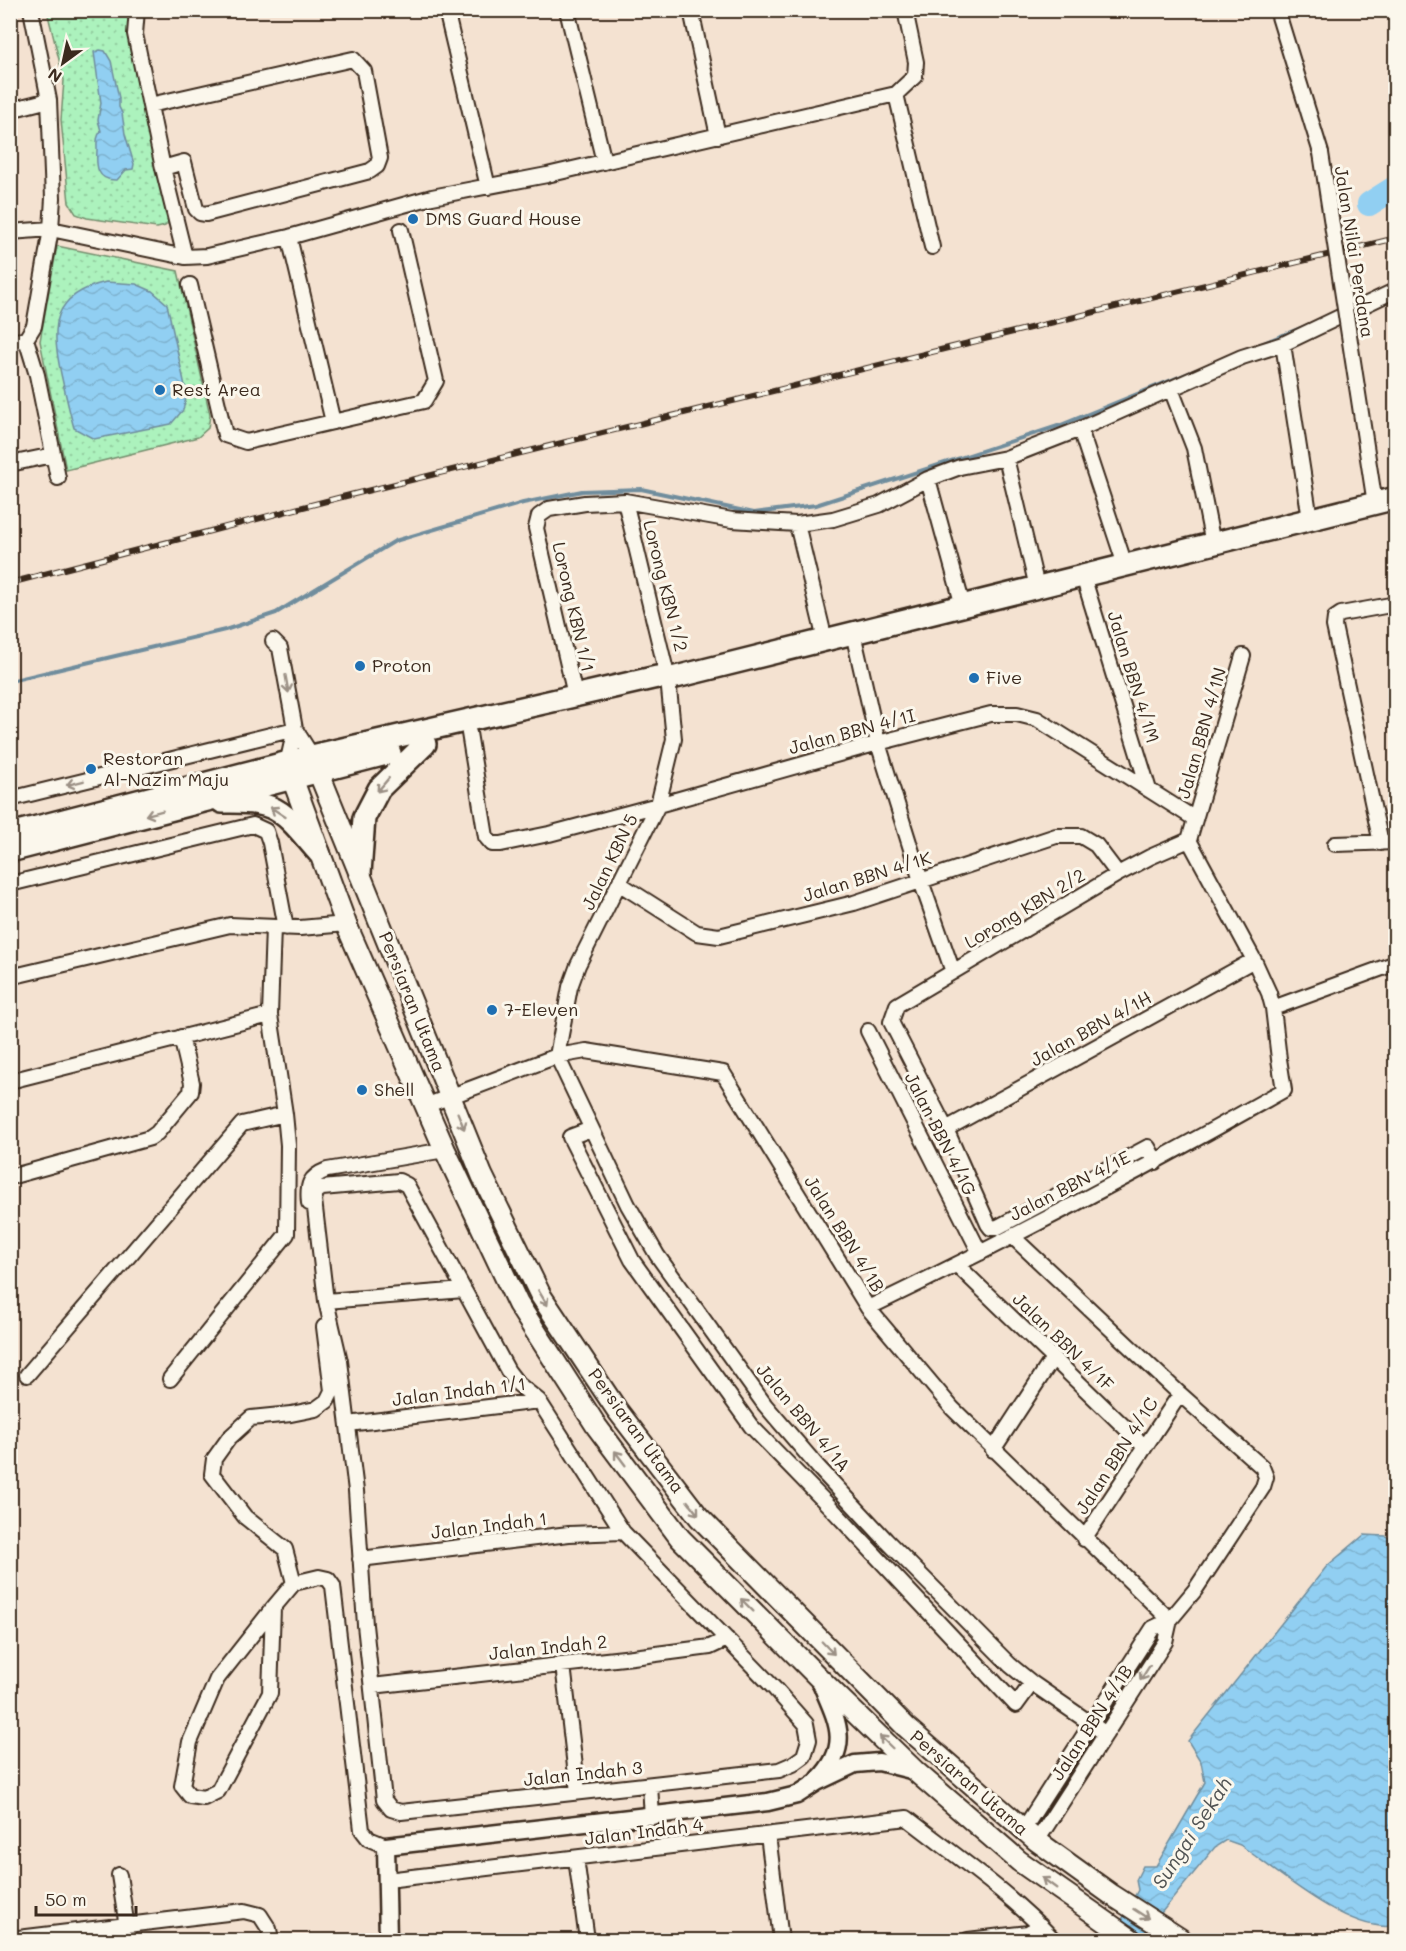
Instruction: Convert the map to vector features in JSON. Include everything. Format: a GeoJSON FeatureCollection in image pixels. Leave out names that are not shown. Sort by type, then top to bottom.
{"type":"FeatureCollection","features":[{"type":"Feature","properties":{"kind":"main road"},"geometry":{"type":"LineString","coordinates":[[10,834],[315,764],[575,695],[657,677],[668,679],[1395,498]]}},
{"type":"Feature","properties":{"kind":"main road"},"geometry":{"type":"LineString","coordinates":[[315,764],[424,744],[660,686],[668,679]]}},
{"type":"Feature","properties":{"kind":"main road"},"geometry":{"type":"LineString","coordinates":[[360,873],[364,818],[379,789],[424,744]]}},
{"type":"Feature","properties":{"kind":"main road","name":"Persiaran Utama"},"geometry":{"type":"LineString","coordinates":[[315,764],[482,1175],[541,1296],[616,1410],[699,1517],[906,1727],[1030,1836],[1112,1895],[1176,1937]]}},
{"type":"Feature","properties":{"kind":"main road"},"geometry":{"type":"LineString","coordinates":[[10,851],[197,802],[290,770]]}},
{"type":"Feature","properties":{"kind":"main road","name":"Persiaran Utama"},"geometry":{"type":"LineString","coordinates":[[290,770],[346,924],[445,1150],[518,1304],[597,1427],[680,1538],[915,1772],[1018,1861],[1132,1941]]}},
{"type":"Feature","properties":{"kind":"main road"},"geometry":{"type":"LineString","coordinates":[[197,802],[249,802],[270,807],[288,819],[319,853]]}},
{"type":"Feature","properties":{"kind":"street"},"geometry":{"type":"LineString","coordinates":[[10,342],[26,339],[34,326],[51,229],[49,100],[31,10]]}},
{"type":"Feature","properties":{"kind":"street"},"geometry":{"type":"LineString","coordinates":[[136,10],[135,34],[163,168],[185,257]]}},
{"type":"Feature","properties":{"kind":"street"},"geometry":{"type":"LineString","coordinates":[[446,10],[488,187]]}},
{"type":"Feature","properties":{"kind":"street"},"geometry":{"type":"LineString","coordinates":[[567,10],[604,162]]}},
{"type":"Feature","properties":{"kind":"street"},"geometry":{"type":"LineString","coordinates":[[690,10],[718,136]]}},
{"type":"Feature","properties":{"kind":"street"},"geometry":{"type":"LineString","coordinates":[[10,232],[51,229],[185,257],[207,256],[288,237],[432,197],[604,162],[896,94],[915,75],[916,62],[905,10]]}},
{"type":"Feature","properties":{"kind":"street","name":"Jalan Nilai Perdana"},"geometry":{"type":"LineString","coordinates":[[1277,10],[1321,153],[1374,504]]}},
{"type":"Feature","properties":{"kind":"street"},"geometry":{"type":"LineString","coordinates":[[150,105],[353,59],[364,71],[380,158],[378,166],[370,171],[206,214],[196,209],[184,162],[163,168]]}},
{"type":"Feature","properties":{"kind":"street"},"geometry":{"type":"LineString","coordinates":[[896,94],[932,247]]}},
{"type":"Feature","properties":{"kind":"street"},"geometry":{"type":"LineString","coordinates":[[10,110],[49,100]]}},
{"type":"Feature","properties":{"kind":"street"},"geometry":{"type":"LineString","coordinates":[[190,285],[225,435],[246,442],[424,401],[436,381],[401,230]]}},
{"type":"Feature","properties":{"kind":"street"},"geometry":{"type":"LineString","coordinates":[[288,237],[333,422]]}},
{"type":"Feature","properties":{"kind":"street"},"geometry":{"type":"LineString","coordinates":[[626,501],[732,520],[797,524],[833,519],[879,505],[928,479],[960,467],[1006,458],[1080,429],[1242,357],[1283,344],[1395,290]]}},
{"type":"Feature","properties":{"kind":"street"},"geometry":{"type":"LineString","coordinates":[[26,339],[37,375],[58,478]]}},
{"type":"Feature","properties":{"kind":"street"},"geometry":{"type":"LineString","coordinates":[[1283,344],[1310,519]]}},
{"type":"Feature","properties":{"kind":"street"},"geometry":{"type":"LineString","coordinates":[[1171,389],[1194,448],[1213,544]]}},
{"type":"Feature","properties":{"kind":"street"},"geometry":{"type":"LineString","coordinates":[[1080,429],[1125,565]]}},
{"type":"Feature","properties":{"kind":"street"},"geometry":{"type":"LineString","coordinates":[[10,464],[53,455]]}},
{"type":"Feature","properties":{"kind":"street"},"geometry":{"type":"LineString","coordinates":[[1006,458],[1037,587]]}},
{"type":"Feature","properties":{"kind":"street"},"geometry":{"type":"LineString","coordinates":[[928,479],[963,606]]}},
{"type":"Feature","properties":{"kind":"street","name":"Lorong KBN 1/1"},"geometry":{"type":"LineString","coordinates":[[575,695],[536,528],[539,516],[549,509],[585,503],[626,501]]}},
{"type":"Feature","properties":{"kind":"street","name":"Lorong KBN 1/2"},"geometry":{"type":"LineString","coordinates":[[626,501],[668,679]]}},
{"type":"Feature","properties":{"kind":"street"},"geometry":{"type":"LineString","coordinates":[[797,524],[825,640]]}},
{"type":"Feature","properties":{"kind":"street","name":"Jalan BBN 4/1M"},"geometry":{"type":"LineString","coordinates":[[1083,576],[1149,789]]}},
{"type":"Feature","properties":{"kind":"street"},"geometry":{"type":"LineString","coordinates":[[1381,843],[1334,626],[1335,618],[1341,614],[1395,604]]}},
{"type":"Feature","properties":{"kind":"street"},"geometry":{"type":"LineString","coordinates":[[853,633],[878,743],[921,881],[954,972]]}},
{"type":"Feature","properties":{"kind":"street"},"geometry":{"type":"LineString","coordinates":[[273,641],[280,648],[295,729],[290,770]]}},
{"type":"Feature","properties":{"kind":"street","name":"Jalan BBN 4/1N"},"geometry":{"type":"LineString","coordinates":[[1195,819],[1243,656]]}},
{"type":"Feature","properties":{"kind":"street","name":"Jalan KBN 5"},"geometry":{"type":"LineString","coordinates":[[557,1056],[574,976],[658,805],[674,739],[668,679]]}},
{"type":"Feature","properties":{"kind":"street","name":"Jalan BBN 4/1I"},"geometry":{"type":"LineString","coordinates":[[469,733],[486,837],[492,844],[549,834],[991,714],[1017,714],[1037,719],[1195,819]]}},
{"type":"Feature","properties":{"kind":"street"},"geometry":{"type":"LineString","coordinates":[[295,729],[315,764]]}},
{"type":"Feature","properties":{"kind":"street"},"geometry":{"type":"LineString","coordinates":[[10,799],[295,729]]}},
{"type":"Feature","properties":{"kind":"street"},"geometry":{"type":"LineString","coordinates":[[1195,819],[1189,840],[1254,960],[1269,993],[1273,1008],[1395,963]]}},
{"type":"Feature","properties":{"kind":"street"},"geometry":{"type":"LineString","coordinates":[[10,884],[253,825],[266,831],[270,843],[279,927],[270,1015],[288,1145],[287,1234],[170,1379]]}},
{"type":"Feature","properties":{"kind":"street","name":"Jalan BBN 4/1K"},"geometry":{"type":"LineString","coordinates":[[620,884],[697,933],[719,936],[854,903],[1056,836],[1081,836],[1096,845],[1118,874]]}},
{"type":"Feature","properties":{"kind":"street","name":"Lorong KBN 2/2"},"geometry":{"type":"LineString","coordinates":[[946,1129],[891,1022],[897,1005],[1118,874],[1150,856],[1189,840]]}},
{"type":"Feature","properties":{"kind":"street"},"geometry":{"type":"LineString","coordinates":[[1335,844],[1395,842]]}},
{"type":"Feature","properties":{"kind":"street"},"geometry":{"type":"LineString","coordinates":[[10,977],[230,924],[300,928],[346,924]]}},
{"type":"Feature","properties":{"kind":"street","name":"Jalan BBN 4/1H"},"geometry":{"type":"LineString","coordinates":[[946,1129],[1254,960]]}},
{"type":"Feature","properties":{"kind":"street","name":"Jalan BBN 4/1E"},"geometry":{"type":"LineString","coordinates":[[868,1308],[957,1265],[1156,1162],[1284,1090],[1273,1008]]}},
{"type":"Feature","properties":{"kind":"street"},"geometry":{"type":"LineString","coordinates":[[10,1081],[270,1015]]}},
{"type":"Feature","properties":{"kind":"street","name":"Jalan BBN 4/1G"},"geometry":{"type":"LineString","coordinates":[[868,1031],[980,1253]]}},
{"type":"Feature","properties":{"kind":"street"},"geometry":{"type":"LineString","coordinates":[[10,1177],[150,1138],[157,1133],[191,1092],[192,1083],[181,1038]]}},
{"type":"Feature","properties":{"kind":"street","name":"Jalan BBN 4/1B"},"geometry":{"type":"LineString","coordinates":[[425,1106],[557,1056],[586,1050],[723,1073],[868,1308],[952,1408],[1084,1539],[1170,1620]]}},
{"type":"Feature","properties":{"kind":"street","name":"Jalan BBN 4/1A"},"geometry":{"type":"LineString","coordinates":[[557,1056],[628,1205],[657,1255],[765,1405],[818,1467],[894,1548],[1010,1665],[1106,1734]]}},
{"type":"Feature","properties":{"kind":"street"},"geometry":{"type":"LineString","coordinates":[[27,1375],[242,1124],[285,1114]]}},
{"type":"Feature","properties":{"kind":"street"},"geometry":{"type":"LineString","coordinates":[[591,1129],[570,1137],[632,1260],[751,1426],[1016,1705],[1032,1683]]}},
{"type":"Feature","properties":{"kind":"street"},"geometry":{"type":"LineString","coordinates":[[946,1129],[991,1228],[998,1227],[1148,1147],[1156,1162]]}},
{"type":"Feature","properties":{"kind":"street"},"geometry":{"type":"LineString","coordinates":[[294,1583],[285,1548],[245,1517],[212,1474],[214,1459],[224,1445],[251,1418],[316,1409],[327,1401],[332,1392],[308,1193],[310,1182],[315,1174],[327,1170],[445,1150]]}},
{"type":"Feature","properties":{"kind":"street"},"geometry":{"type":"LineString","coordinates":[[372,1686],[356,1491],[340,1361],[326,1300],[314,1200],[316,1192],[322,1188],[399,1181],[407,1185],[508,1371],[518,1384],[539,1401]]}},
{"type":"Feature","properties":{"kind":"street"},"geometry":{"type":"LineString","coordinates":[[1012,1236],[1180,1394]]}},
{"type":"Feature","properties":{"kind":"street","name":"Jalan BBN 4/1F"},"geometry":{"type":"LineString","coordinates":[[957,1265],[1144,1446]]}},
{"type":"Feature","properties":{"kind":"street"},"geometry":{"type":"LineString","coordinates":[[326,1300],[464,1290]]}},
{"type":"Feature","properties":{"kind":"street"},"geometry":{"type":"LineString","coordinates":[[669,1313],[688,1299]]}},
{"type":"Feature","properties":{"kind":"street"},"geometry":{"type":"LineString","coordinates":[[993,1450],[1053,1358]]}},
{"type":"Feature","properties":{"kind":"street","name":"Jalan BBN 4/1B"},"geometry":{"type":"LineString","coordinates":[[1030,1836],[1090,1724],[1154,1628],[1170,1620],[1201,1582],[1263,1487],[1266,1477],[1262,1467],[1180,1394]]}},
{"type":"Feature","properties":{"kind":"street","name":"Jalan BBN 4/1C"},"geometry":{"type":"LineString","coordinates":[[1084,1539],[1180,1394]]}},
{"type":"Feature","properties":{"kind":"street","name":"Jalan Indah 1/1"},"geometry":{"type":"LineString","coordinates":[[348,1424],[539,1401],[623,1532],[806,1724],[809,1740],[804,1756],[794,1764],[779,1770]]}},
{"type":"Feature","properties":{"kind":"street","name":"Jalan Indah 1"},"geometry":{"type":"LineString","coordinates":[[360,1559],[569,1534],[623,1532]]}},
{"type":"Feature","properties":{"kind":"street"},"geometry":{"type":"LineString","coordinates":[[273,1608],[270,1693],[218,1791],[204,1798],[190,1796],[182,1786],[190,1742],[217,1679],[273,1608],[294,1583],[319,1577],[328,1579],[333,1586],[362,1830],[369,1839],[386,1846],[768,1802],[797,1795],[817,1782],[855,1764],[879,1762],[915,1772]]}},
{"type":"Feature","properties":{"kind":"street","name":"Jalan BBN 4/1B"},"geometry":{"type":"LineString","coordinates":[[1030,1836],[1106,1734],[1165,1642],[1170,1620]]}},
{"type":"Feature","properties":{"kind":"street","name":"Jalan Indah 2"},"geometry":{"type":"LineString","coordinates":[[372,1686],[710,1647],[727,1639]]}},
{"type":"Feature","properties":{"kind":"street"},"geometry":{"type":"LineString","coordinates":[[563,1665],[578,1792]]}},
{"type":"Feature","properties":{"kind":"street"},"geometry":{"type":"LineString","coordinates":[[817,1782],[830,1769],[838,1754],[839,1734],[834,1714],[820,1679]]}},
{"type":"Feature","properties":{"kind":"street","name":"Jalan Indah 3"},"geometry":{"type":"LineString","coordinates":[[372,1686],[384,1800],[391,1809],[401,1812],[779,1770]]}},
{"type":"Feature","properties":{"kind":"street"},"geometry":{"type":"LineString","coordinates":[[650,1785],[652,1817]]}},
{"type":"Feature","properties":{"kind":"street","name":"Jalan Indah 4"},"geometry":{"type":"LineString","coordinates":[[387,1880],[906,1818],[982,1876],[1040,1925]]}},
{"type":"Feature","properties":{"kind":"street"},"geometry":{"type":"LineString","coordinates":[[768,1835],[781,1941]]}},
{"type":"Feature","properties":{"kind":"street"},"geometry":{"type":"LineString","coordinates":[[386,1846],[388,1941]]}},
{"type":"Feature","properties":{"kind":"street"},"geometry":{"type":"LineString","coordinates":[[576,1858],[587,1941]]}},
{"type":"Feature","properties":{"kind":"street"},"geometry":{"type":"LineString","coordinates":[[119,1875],[129,1941]]}},
{"type":"Feature","properties":{"kind":"street"},"geometry":{"type":"LineString","coordinates":[[10,1939],[244,1911],[260,1914],[269,1929],[271,1941]]}},
{"type":"Feature","properties":{"kind":"street"},"geometry":{"type":"LineString","coordinates":[[968,1941],[1028,1933],[1040,1925],[1054,1941]]}},
{"type":"Feature","properties":{"kind":"green space"},"geometry":{"type":"Polygon","coordinates":[[[47,11],[136,11],[172,219],[165,226],[157,228],[87,218],[76,214],[69,203],[61,120],[64,80],[47,11]]]}},
{"type":"Feature","properties":{"kind":"green space"},"geometry":{"type":"Polygon","coordinates":[[[57,246],[178,271],[210,415],[208,428],[198,437],[66,470],[40,341],[57,246]]]}},
{"type":"Feature","properties":{"kind":"water"},"geometry":{"type":"Polygon","coordinates":[[[105,51],[111,61],[125,134],[134,164],[133,169],[126,170],[117,180],[105,178],[97,166],[97,140],[101,131],[98,120],[101,103],[94,52],[105,51]]]}},
{"type":"Feature","properties":{"kind":"water"},"geometry":{"type":"Polygon","coordinates":[[[106,282],[136,284],[152,291],[167,304],[187,395],[183,410],[171,424],[94,439],[74,428],[58,357],[56,327],[65,304],[74,295],[106,282]]]}},
{"type":"Feature","properties":{"kind":"water","name":"Sungai Sekah"},"geometry":{"type":"Polygon","coordinates":[[[1364,1535],[1386,1536],[1396,1543],[1396,1920],[1392,1926],[1374,1925],[1334,1910],[1240,1845],[1226,1840],[1215,1847],[1139,1940],[1111,1940],[1138,1890],[1136,1880],[1143,1866],[1156,1866],[1205,1782],[1201,1762],[1188,1741],[1327,1566],[1364,1535]]]}},
{"type":"Feature","properties":{"kind":"waterway"},"geometry":{"type":"LineString","coordinates":[[1369,204],[1396,187]]}},
{"type":"Feature","properties":{"kind":"waterway"},"geometry":{"type":"LineString","coordinates":[[1256,346],[1308,325]]}},
{"type":"Feature","properties":{"kind":"waterway"},"geometry":{"type":"LineString","coordinates":[[10,681],[225,630],[276,613],[395,541],[523,503],[582,491],[641,489],[754,513],[816,505],[1061,425],[1196,370]]}},
{"type":"Feature","properties":{"kind":"railway"},"geometry":{"type":"LineString","coordinates":[[10,583],[338,498],[1396,238]]}},
{"type":"Feature","properties":{"kind":"place","name":"DMS Guard House"},"geometry":{"type":"Point","coordinates":[413,219]}},
{"type":"Feature","properties":{"kind":"place","name":"Rest Area"},"geometry":{"type":"Point","coordinates":[160,390]}},
{"type":"Feature","properties":{"kind":"place","name":"Proton"},"geometry":{"type":"Point","coordinates":[360,666]}},
{"type":"Feature","properties":{"kind":"place","name":"Five"},"geometry":{"type":"Point","coordinates":[974,678]}},
{"type":"Feature","properties":{"kind":"place","name":"Restoran Al-Nazim Maju"},"geometry":{"type":"Point","coordinates":[91,769]}},
{"type":"Feature","properties":{"kind":"place","name":"7-Eleven"},"geometry":{"type":"Point","coordinates":[492,1010]}},
{"type":"Feature","properties":{"kind":"place","name":"Shell"},"geometry":{"type":"Point","coordinates":[362,1090]}}]}
